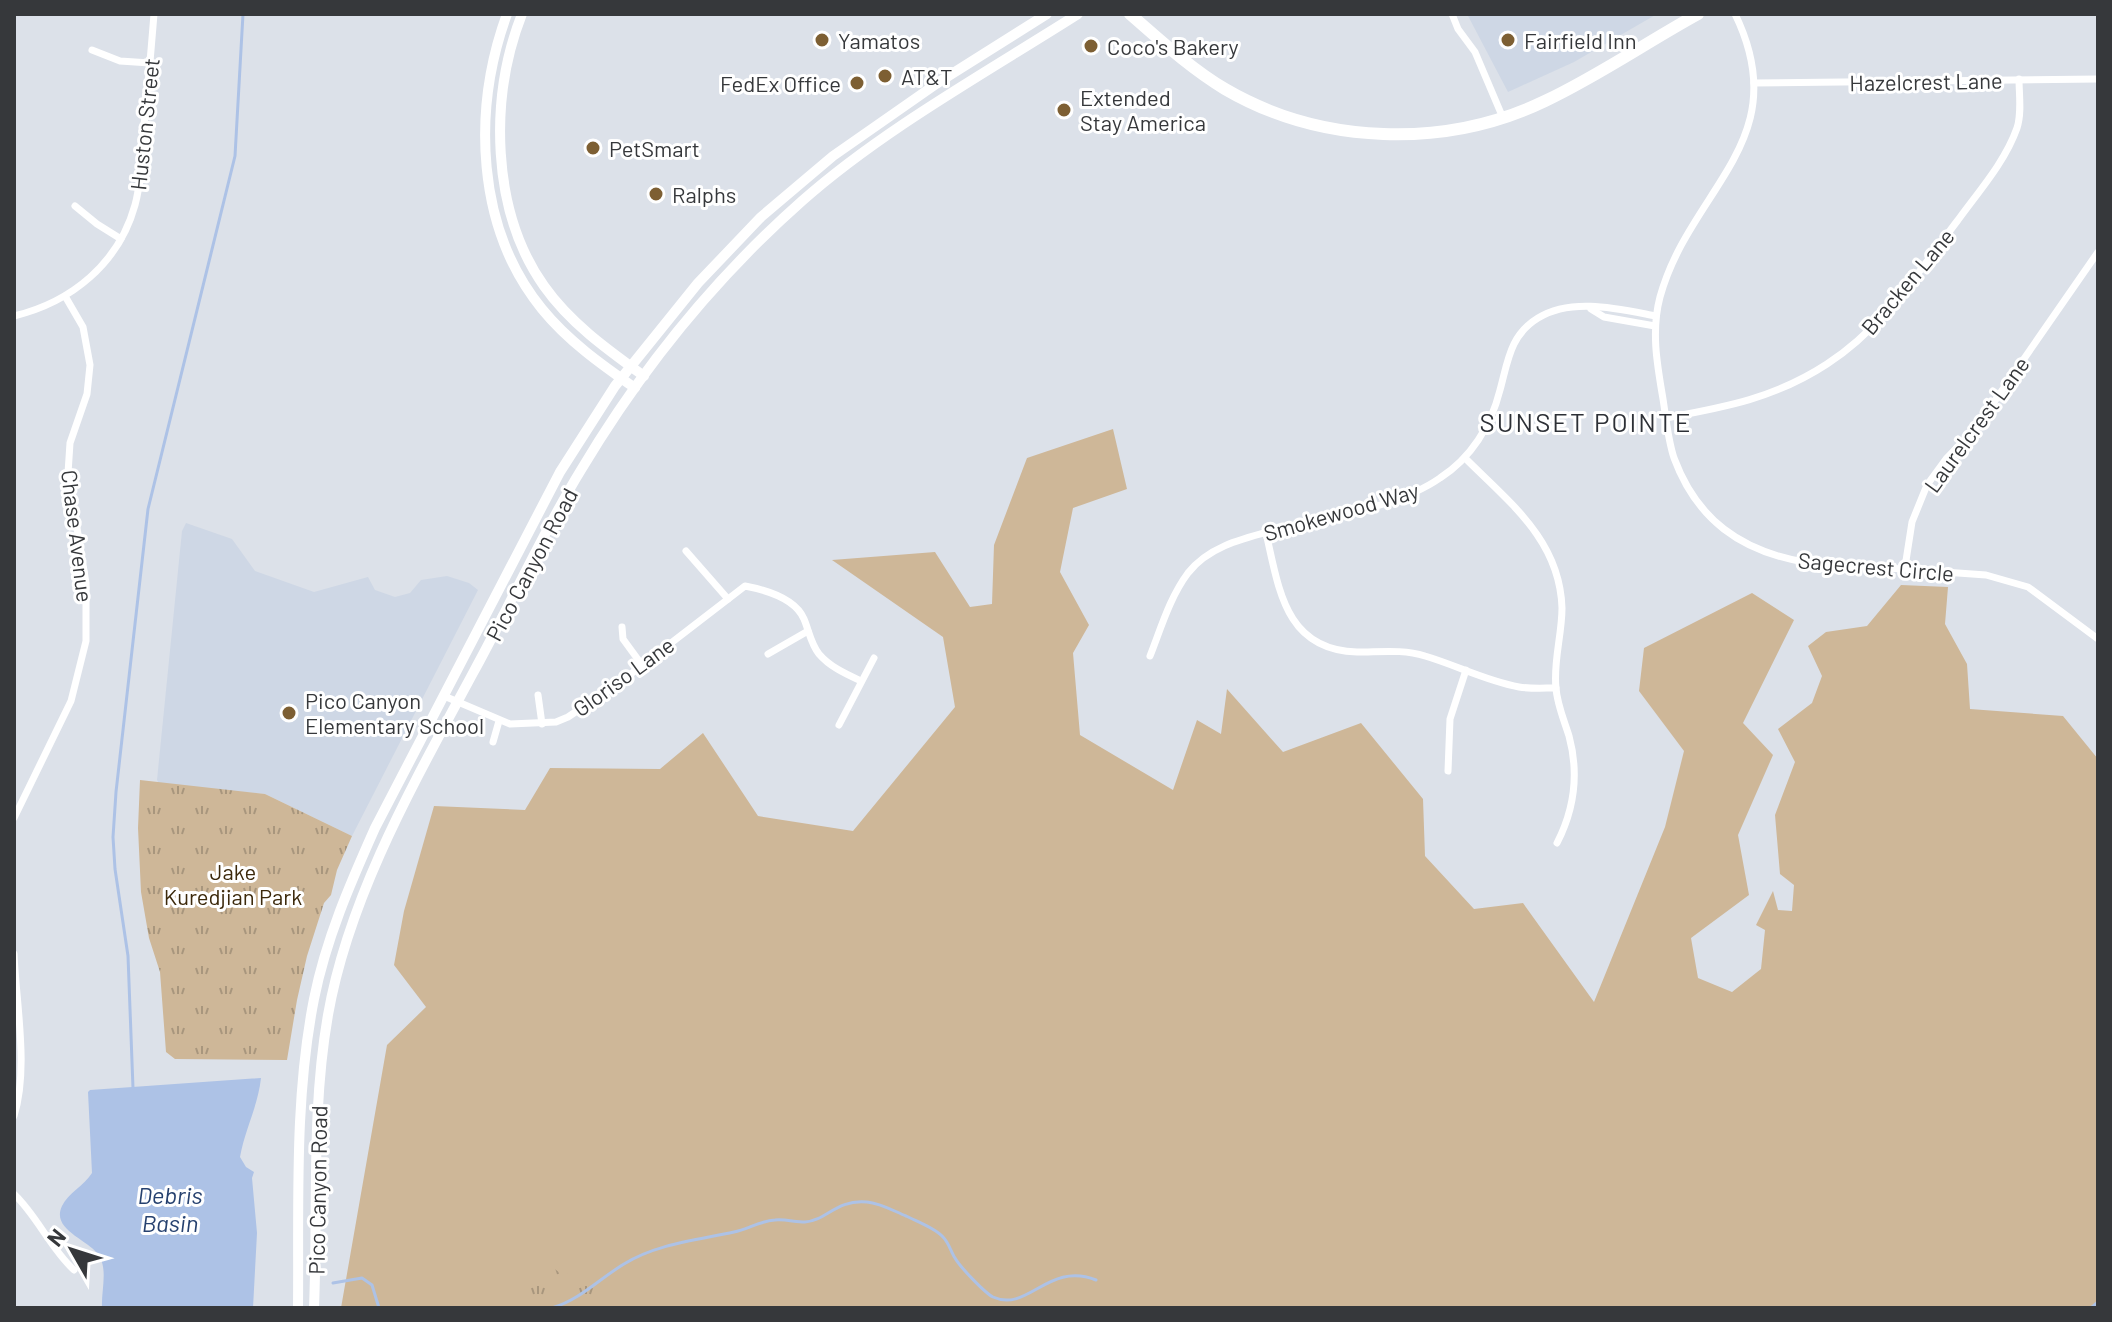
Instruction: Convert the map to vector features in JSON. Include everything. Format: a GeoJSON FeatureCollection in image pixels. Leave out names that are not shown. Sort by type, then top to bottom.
{"type":"FeatureCollection","features":[{"type":"Feature","properties":{"kind":"main road"},"geometry":{"type":"LineString","coordinates":[[507,14],[494,62],[487,107],[485,156],[493,209],[502,237],[540,307],[573,342],[635,388]]}},
{"type":"Feature","properties":{"kind":"main road"},"geometry":{"type":"LineString","coordinates":[[522,14],[512,46],[501,119],[502,160],[512,219],[529,263],[546,289],[601,345],[644,376]]}},
{"type":"Feature","properties":{"kind":"main road","name":"Pico Canyon Road"},"geometry":{"type":"LineString","coordinates":[[298,1308],[302,1086],[320,974],[350,883],[560,472],[630,366],[698,283],[761,217],[806,177],[869,129],[1047,14]]}},
{"type":"Feature","properties":{"kind":"main road","name":"Pico Canyon Road"},"geometry":{"type":"LineString","coordinates":[[314,1308],[320,1073],[328,1012],[358,907],[458,702],[579,473],[635,388],[719,282],[805,198],[895,130],[1078,14]]}},
{"type":"Feature","properties":{"kind":"main road"},"geometry":{"type":"LineString","coordinates":[[1130,14],[1179,57],[1217,84],[1259,106],[1299,121],[1351,132],[1404,134],[1458,129],[1503,118],[1545,102],[1698,14]]}},
{"type":"Feature","properties":{"kind":"street","name":"Huston Street"},"geometry":{"type":"LineString","coordinates":[[14,316],[42,308],[92,277],[121,239],[139,187],[154,14]]}},
{"type":"Feature","properties":{"kind":"street"},"geometry":{"type":"LineString","coordinates":[[1452,14],[1458,29],[1475,52],[1503,118]]}},
{"type":"Feature","properties":{"kind":"street","name":"Sagecrest Circle"},"geometry":{"type":"LineString","coordinates":[[1735,14],[1751,51],[1754,83],[1747,134],[1739,153],[1676,256],[1665,281],[1655,326],[1657,365],[1674,456],[1692,496],[1710,519],[1734,536],[1776,557],[1804,562],[1986,575],[2028,587],[2098,639]]}},
{"type":"Feature","properties":{"kind":"street"},"geometry":{"type":"LineString","coordinates":[[92,50],[120,61],[150,63]]}},
{"type":"Feature","properties":{"kind":"street","name":"Bracken Lane"},"geometry":{"type":"LineString","coordinates":[[1666,418],[1740,404],[1772,393],[1828,363],[1875,324],[1899,298],[1999,164],[2019,123],[2019,79]]}},
{"type":"Feature","properties":{"kind":"street","name":"Hazelcrest Lane"},"geometry":{"type":"LineString","coordinates":[[1754,83],[2098,79]]}},
{"type":"Feature","properties":{"kind":"street"},"geometry":{"type":"LineString","coordinates":[[75,206],[121,239]]}},
{"type":"Feature","properties":{"kind":"street","name":"Laurelcrest Lane"},"geometry":{"type":"LineString","coordinates":[[1905,567],[1912,522],[1927,485],[1946,459],[1976,428],[2098,252]]}},
{"type":"Feature","properties":{"kind":"street","name":"Chase Avenue"},"geometry":{"type":"LineString","coordinates":[[14,818],[68,709],[78,682],[86,641],[86,583],[68,473],[70,443],[87,394],[90,365],[83,327],[65,296]]}},
{"type":"Feature","properties":{"kind":"street","name":"Smokewood Way"},"geometry":{"type":"LineString","coordinates":[[1150,656],[1178,588],[1195,566],[1224,546],[1414,493],[1465,458],[1486,428],[1494,410],[1508,356],[1516,339],[1533,322],[1555,310],[1571,306],[1591,309],[1606,307],[1656,316]]}},
{"type":"Feature","properties":{"kind":"street","name":"Smokewood Way"},"geometry":{"type":"LineString","coordinates":[[1591,309],[1604,317],[1655,326]]}},
{"type":"Feature","properties":{"kind":"street"},"geometry":{"type":"LineString","coordinates":[[1465,458],[1524,515],[1548,552],[1558,579],[1562,605],[1556,688],[1573,752],[1575,788],[1571,810],[1557,843]]}},
{"type":"Feature","properties":{"kind":"street"},"geometry":{"type":"LineString","coordinates":[[1266,533],[1285,607],[1297,625],[1317,642],[1343,650],[1423,655],[1522,687],[1556,688]]}},
{"type":"Feature","properties":{"kind":"street"},"geometry":{"type":"LineString","coordinates":[[686,551],[728,599]]}},
{"type":"Feature","properties":{"kind":"street","name":"Gloriso Lane"},"geometry":{"type":"LineString","coordinates":[[444,696],[499,721],[521,725],[542,724],[568,717],[745,586],[763,590],[792,604],[808,631]]}},
{"type":"Feature","properties":{"kind":"street"},"geometry":{"type":"LineString","coordinates":[[622,627],[623,639],[642,665]]}},
{"type":"Feature","properties":{"kind":"street"},"geometry":{"type":"LineString","coordinates":[[768,654],[808,631],[822,658],[861,681]]}},
{"type":"Feature","properties":{"kind":"street"},"geometry":{"type":"LineString","coordinates":[[839,725],[874,658]]}},
{"type":"Feature","properties":{"kind":"street"},"geometry":{"type":"LineString","coordinates":[[1448,771],[1450,719],[1466,670]]}},
{"type":"Feature","properties":{"kind":"street"},"geometry":{"type":"LineString","coordinates":[[538,695],[542,724]]}},
{"type":"Feature","properties":{"kind":"street"},"geometry":{"type":"LineString","coordinates":[[493,742],[499,721]]}},
{"type":"Feature","properties":{"kind":"street"},"geometry":{"type":"LineString","coordinates":[[14,954],[20,1070],[15,1113]]}},
{"type":"Feature","properties":{"kind":"street"},"geometry":{"type":"LineString","coordinates":[[14,1194],[34,1217],[59,1255],[74,1270]]}},
{"type":"Feature","properties":{"kind":"shaded area"},"geometry":{"type":"Polygon","coordinates":[[[1467,14],[1657,14],[1574,62],[1508,92],[1467,14]]]}},
{"type":"Feature","properties":{"kind":"shaded area","name":"Pico Canyon Elementary School"},"geometry":{"type":"Polygon","coordinates":[[[186,523],[232,539],[255,571],[314,592],[368,577],[375,590],[395,597],[410,593],[421,580],[447,576],[469,583],[478,590],[352,836],[265,794],[159,784],[182,531],[186,523]]]}},
{"type":"Feature","properties":{"kind":"green space"},"geometry":{"type":"Polygon","coordinates":[[[1113,429],[1127,489],[1073,508],[1060,572],[1089,625],[1073,653],[1080,735],[1173,790],[1197,720],[1221,734],[1227,689],[1283,752],[1361,723],[1423,799],[1425,856],[1474,909],[1523,903],[1594,1002],[1665,827],[1684,751],[1639,691],[1644,648],[1752,593],[1794,620],[1743,723],[1773,755],[1738,835],[1749,895],[1691,938],[1698,978],[1732,992],[1761,969],[1765,930],[1756,925],[1773,891],[1778,910],[1792,911],[1794,885],[1780,874],[1775,815],[1795,762],[1778,729],[1812,703],[1822,676],[1808,646],[1826,632],[1867,626],[1901,585],[1948,587],[1945,624],[1967,664],[1970,709],[2063,716],[2098,759],[2098,1308],[341,1308],[387,1045],[426,1007],[394,965],[404,911],[434,806],[525,810],[550,768],[660,769],[703,733],[758,816],[853,831],[955,707],[943,637],[832,560],[935,552],[970,607],[992,604],[994,545],[1027,458],[1113,429]]]}},
{"type":"Feature","properties":{"kind":"green space","name":"Jake Kuredjian Park"},"geometry":{"type":"Polygon","coordinates":[[[140,780],[265,794],[352,836],[337,870],[331,895],[324,903],[307,956],[287,1060],[175,1059],[166,1052],[160,972],[149,938],[141,892],[138,828],[140,780]]]}},
{"type":"Feature","properties":{"kind":"green space"},"geometry":{"type":"Polygon","coordinates":[[[537,1255],[565,1277],[571,1270],[619,1308],[497,1308],[537,1255]]]}},
{"type":"Feature","properties":{"kind":"water","name":"Debris Basin"},"geometry":{"type":"Polygon","coordinates":[[[261,1078],[240,1157],[246,1167],[254,1172],[257,1233],[253,1308],[102,1308],[104,1272],[101,1259],[65,1227],[60,1214],[65,1201],[92,1173],[88,1092],[261,1078]]]}},
{"type":"Feature","properties":{"kind":"waterway"},"geometry":{"type":"LineString","coordinates":[[133,1088],[128,956],[113,837],[116,792],[148,509],[235,156],[243,14]]}},
{"type":"Feature","properties":{"kind":"waterway"},"geometry":{"type":"LineString","coordinates":[[552,1308],[649,1252],[770,1221],[812,1221],[856,1202],[882,1206],[936,1231],[945,1239],[962,1267],[993,1297],[1006,1300],[1017,1298],[1065,1277],[1096,1280]]}},
{"type":"Feature","properties":{"kind":"waterway"},"geometry":{"type":"LineString","coordinates":[[333,1283],[362,1278],[372,1285],[379,1308]]}},
{"type":"Feature","properties":{"kind":"waterway"},"geometry":{"type":"LineString","coordinates":[[2091,1308],[2098,1302]]}},
{"type":"Feature","properties":{"kind":"place","name":"Yamatos"},"geometry":{"type":"Point","coordinates":[822,40]}},
{"type":"Feature","properties":{"kind":"place","name":"Fairfield Inn"},"geometry":{"type":"Point","coordinates":[1508,40]}},
{"type":"Feature","properties":{"kind":"place","name":"Coco's Bakery"},"geometry":{"type":"Point","coordinates":[1091,46]}},
{"type":"Feature","properties":{"kind":"place","name":"AT&T"},"geometry":{"type":"Point","coordinates":[885,76]}},
{"type":"Feature","properties":{"kind":"place","name":"FedEx Office"},"geometry":{"type":"Point","coordinates":[857,83]}},
{"type":"Feature","properties":{"kind":"place","name":"Extended Stay America"},"geometry":{"type":"Point","coordinates":[1064,110]}},
{"type":"Feature","properties":{"kind":"place","name":"PetSmart"},"geometry":{"type":"Point","coordinates":[593,148]}},
{"type":"Feature","properties":{"kind":"place","name":"Ralphs"},"geometry":{"type":"Point","coordinates":[656,194]}},
{"type":"Feature","properties":{"kind":"place","name":"Pico Canyon Elementary School"},"geometry":{"type":"Point","coordinates":[289,713]}},
{"type":"Feature","properties":{"kind":"district","name":"SUNSET POINTE"},"geometry":{"type":"Point","coordinates":[1586,421]}}]}
